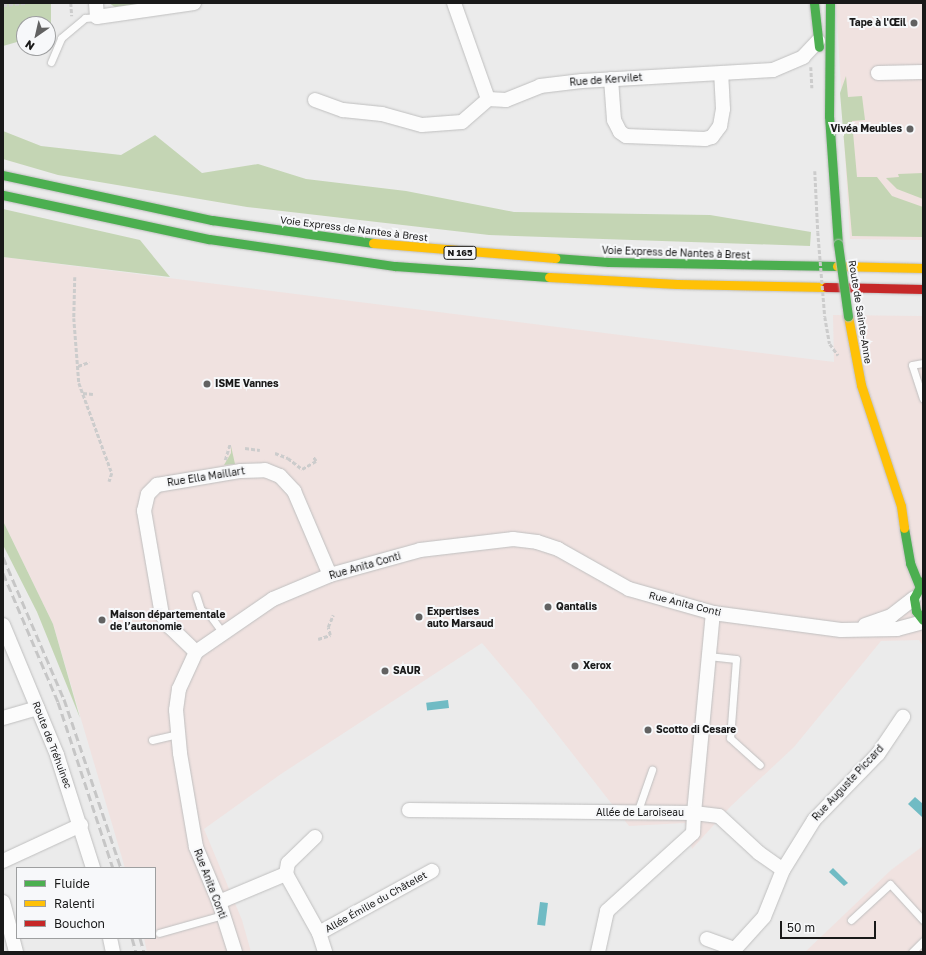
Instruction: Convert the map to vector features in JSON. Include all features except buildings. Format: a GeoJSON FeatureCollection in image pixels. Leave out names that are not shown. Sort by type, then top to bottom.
{"type":"FeatureCollection","features":[{"type":"Feature","properties":{"kind":"main road","name":"Route de Sainte-Anne"},"geometry":{"type":"LineString","coordinates":[[814,3],[829,116],[838,244],[848,316],[861,385],[901,506],[910,563],[918,588],[916,611],[923,621]]}},
{"type":"Feature","properties":{"kind":"main road","name":"Route de Sainte-Anne"},"geometry":{"type":"LineString","coordinates":[[829,116],[830,3]]}},
{"type":"Feature","properties":{"kind":"main road","name":"Voie Express de Nantes à Brest"},"geometry":{"type":"LineString","coordinates":[[3,175],[212,220],[328,238],[430,250],[609,262],[923,268]]}},
{"type":"Feature","properties":{"kind":"main road","name":"N 165"},"geometry":{"type":"LineString","coordinates":[[3,195],[209,239],[396,266],[504,275],[677,284],[923,289]]}},
{"type":"Feature","properties":{"kind":"main road","name":"Route de Sainte-Anne"},"geometry":{"type":"LineString","coordinates":[[901,506],[916,534]]}},
{"type":"Feature","properties":{"kind":"street"},"geometry":{"type":"LineString","coordinates":[[96,3],[97,17],[194,3]]}},
{"type":"Feature","properties":{"kind":"street"},"geometry":{"type":"LineString","coordinates":[[316,100],[343,110],[382,114],[422,125],[462,122],[488,99],[454,3]]}},
{"type":"Feature","properties":{"kind":"street"},"geometry":{"type":"LineString","coordinates":[[830,19],[838,3]]}},
{"type":"Feature","properties":{"kind":"street","name":"Rue de Kervilet"},"geometry":{"type":"LineString","coordinates":[[488,99],[506,100],[540,86],[611,79],[773,70],[803,57],[818,41]]}},
{"type":"Feature","properties":{"kind":"street"},"geometry":{"type":"LineString","coordinates":[[878,73],[923,72]]}},
{"type":"Feature","properties":{"kind":"street"},"geometry":{"type":"LineString","coordinates":[[611,79],[614,120],[620,132],[626,136],[705,139],[712,137],[720,126],[723,109],[720,74]]}},
{"type":"Feature","properties":{"kind":"street","name":"Rue Ella Maillart"},"geometry":{"type":"LineString","coordinates":[[196,652],[170,627],[162,615],[144,511],[148,494],[157,485],[242,470],[265,470],[280,476],[294,491],[330,575]]}},
{"type":"Feature","properties":{"kind":"street","name":"Rue Anita Conti"},"geometry":{"type":"LineString","coordinates":[[234,952],[221,908],[196,847],[178,734],[176,710],[179,689],[196,652],[222,632],[273,599],[330,575],[420,550],[514,539],[537,542],[558,549],[629,589],[713,613],[851,630],[897,629],[923,621]]}},
{"type":"Feature","properties":{"kind":"street","name":"Rue Anita Conti"},"geometry":{"type":"LineString","coordinates":[[851,630],[891,616],[918,588]]}},
{"type":"Feature","properties":{"kind":"street","name":"Allée de Laroiseau"},"geometry":{"type":"LineString","coordinates":[[409,810],[637,814],[694,813],[713,613]]}},
{"type":"Feature","properties":{"kind":"street","name":"Route de Tréhuinec"},"geometry":{"type":"LineString","coordinates":[[3,625],[38,708],[81,825],[93,867]]}},
{"type":"Feature","properties":{"kind":"street"},"geometry":{"type":"LineString","coordinates":[[3,718],[38,708]]}},
{"type":"Feature","properties":{"kind":"street","name":"Rue Auguste Piccard"},"geometry":{"type":"LineString","coordinates":[[706,939],[735,948],[764,917],[782,870],[814,820],[878,754],[903,718]]}},
{"type":"Feature","properties":{"kind":"street"},"geometry":{"type":"LineString","coordinates":[[598,952],[607,911],[693,833],[694,813],[719,816],[759,853],[782,870]]}},
{"type":"Feature","properties":{"kind":"street"},"geometry":{"type":"LineString","coordinates":[[3,861],[81,825]]}},
{"type":"Feature","properties":{"kind":"street"},"geometry":{"type":"LineString","coordinates":[[315,837],[288,863],[286,874],[319,933],[325,952]]}},
{"type":"Feature","properties":{"kind":"street","name":"Allée Émilie du Châtelet"},"geometry":{"type":"LineString","coordinates":[[319,933],[432,871]]}},
{"type":"Feature","properties":{"kind":"street"},"geometry":{"type":"LineString","coordinates":[[221,908],[286,874]]}},
{"type":"Feature","properties":{"kind":"street"},"geometry":{"type":"LineString","coordinates":[[3,902],[16,952]]}},
{"type":"Feature","properties":{"kind":"street"},"geometry":{"type":"LineString","coordinates":[[110,939],[113,952]]}},
{"type":"Feature","properties":{"kind":"lane"},"geometry":{"type":"LineString","coordinates":[[51,62],[61,38],[85,18],[97,17]]}},
{"type":"Feature","properties":{"kind":"lane"},"geometry":{"type":"LineString","coordinates":[[923,363],[912,365],[923,398]]}},
{"type":"Feature","properties":{"kind":"lane"},"geometry":{"type":"LineString","coordinates":[[196,595],[201,610],[210,614],[222,632]]}},
{"type":"Feature","properties":{"kind":"lane"},"geometry":{"type":"LineString","coordinates":[[708,656],[736,659],[730,738],[760,764]]}},
{"type":"Feature","properties":{"kind":"lane"},"geometry":{"type":"LineString","coordinates":[[152,740],[178,734]]}},
{"type":"Feature","properties":{"kind":"lane"},"geometry":{"type":"LineString","coordinates":[[637,814],[652,770]]}},
{"type":"Feature","properties":{"kind":"lane"},"geometry":{"type":"LineString","coordinates":[[851,920],[890,884],[923,920]]}},
{"type":"Feature","properties":{"kind":"lane"},"geometry":{"type":"LineString","coordinates":[[159,933],[221,908]]}},
{"type":"Feature","properties":{"kind":"lane"},"geometry":{"type":"LineString","coordinates":[[912,952],[923,941]]}},
{"type":"Feature","properties":{"kind":"path"},"geometry":{"type":"LineString","coordinates":[[3,5],[25,3]]}},
{"type":"Feature","properties":{"kind":"path"},"geometry":{"type":"LineString","coordinates":[[818,232],[825,317]]}},
{"type":"Feature","properties":{"kind":"path"},"geometry":{"type":"LineString","coordinates":[[75,277],[74,318],[78,366],[83,394],[112,472],[109,482]]}},
{"type":"Feature","properties":{"kind":"path"},"geometry":{"type":"LineString","coordinates":[[78,366],[89,362]]}},
{"type":"Feature","properties":{"kind":"path"},"geometry":{"type":"LineString","coordinates":[[83,394],[93,394]]}},
{"type":"Feature","properties":{"kind":"path"},"geometry":{"type":"LineString","coordinates":[[223,466],[230,444]]}},
{"type":"Feature","properties":{"kind":"path"},"geometry":{"type":"LineString","coordinates":[[245,448],[260,450]]}},
{"type":"Feature","properties":{"kind":"path"},"geometry":{"type":"LineString","coordinates":[[275,453],[288,458],[302,469],[316,461],[313,457]]}},
{"type":"Feature","properties":{"kind":"path"},"geometry":{"type":"LineString","coordinates":[[318,639],[330,635],[328,627],[333,615]]}},
{"type":"Feature","properties":{"kind":"shaded area"},"geometry":{"type":"Polygon","coordinates":[[[836,3],[923,3],[923,240],[850,239],[836,3]]]}},
{"type":"Feature","properties":{"kind":"shaded area"},"geometry":{"type":"Polygon","coordinates":[[[3,257],[834,362],[833,315],[923,316],[923,646],[919,640],[881,641],[794,747],[731,806],[692,849],[685,823],[629,826],[532,702],[482,643],[281,774],[204,829],[242,920],[251,952],[147,952],[144,939],[156,939],[156,867],[125,867],[53,624],[3,521],[3,257]]]}},
{"type":"Feature","properties":{"kind":"shaded area"},"geometry":{"type":"Polygon","coordinates":[[[923,846],[923,952],[805,952],[891,870],[923,846]]]}},
{"type":"Feature","properties":{"kind":"green space"},"geometry":{"type":"Polygon","coordinates":[[[3,3],[51,3],[51,16],[16,16],[16,42],[3,46],[3,3]]]}},
{"type":"Feature","properties":{"kind":"green space"},"geometry":{"type":"Polygon","coordinates":[[[109,3],[151,3],[115,7],[109,3]]]}},
{"type":"Feature","properties":{"kind":"green space"},"geometry":{"type":"Polygon","coordinates":[[[846,76],[848,97],[862,96],[865,120],[852,121],[857,177],[877,177],[892,196],[923,207],[923,237],[852,236],[840,93],[846,76]]]}},
{"type":"Feature","properties":{"kind":"green space"},"geometry":{"type":"Polygon","coordinates":[[[3,131],[41,146],[121,155],[155,135],[202,173],[258,164],[306,179],[406,191],[514,212],[710,215],[811,232],[810,246],[489,235],[247,207],[58,175],[3,159],[3,131]]]}},
{"type":"Feature","properties":{"kind":"green space"},"geometry":{"type":"Polygon","coordinates":[[[923,173],[923,199],[897,189],[886,178],[899,177],[898,174],[923,173]]]}},
{"type":"Feature","properties":{"kind":"green space"},"geometry":{"type":"Polygon","coordinates":[[[3,209],[140,240],[170,277],[3,257],[3,209]]]}},
{"type":"Feature","properties":{"kind":"green space"},"geometry":{"type":"Polygon","coordinates":[[[231,446],[235,464],[224,465],[231,453],[231,446]]]}},
{"type":"Feature","properties":{"kind":"green space"},"geometry":{"type":"Polygon","coordinates":[[[3,521],[53,624],[80,718],[37,612],[3,545],[3,521]]]}},
{"type":"Feature","properties":{"kind":"water"},"geometry":{"type":"Polygon","coordinates":[[[448,700],[449,708],[427,711],[426,703],[448,700]]]}},
{"type":"Feature","properties":{"kind":"water"},"geometry":{"type":"Polygon","coordinates":[[[915,797],[923,804],[922,817],[908,804],[915,797]]]}},
{"type":"Feature","properties":{"kind":"water"},"geometry":{"type":"Polygon","coordinates":[[[833,868],[848,883],[844,886],[829,872],[833,868]]]}},
{"type":"Feature","properties":{"kind":"water"},"geometry":{"type":"Polygon","coordinates":[[[540,902],[548,903],[545,926],[537,925],[540,902]]]}},
{"type":"Feature","properties":{"kind":"railway"},"geometry":{"type":"LineString","coordinates":[[3,557],[64,699],[121,867]]}},
{"type":"Feature","properties":{"kind":"railway"},"geometry":{"type":"LineString","coordinates":[[3,573],[58,702],[113,867]]}},
{"type":"Feature","properties":{"kind":"railway"},"geometry":{"type":"LineString","coordinates":[[132,939],[136,952]]}},
{"type":"Feature","properties":{"kind":"railway"},"geometry":{"type":"LineString","coordinates":[[140,939],[144,952]]}},
{"type":"Feature","properties":{"kind":"traffic: fast"},"geometry":{"type":"LineString","coordinates":[[814,3],[819,47]]}},
{"type":"Feature","properties":{"kind":"traffic: fast"},"geometry":{"type":"LineString","coordinates":[[830,3],[829,116],[838,244]]}},
{"type":"Feature","properties":{"kind":"traffic: fast"},"geometry":{"type":"LineString","coordinates":[[3,175],[212,220],[373,243]]}},
{"type":"Feature","properties":{"kind":"traffic: fast"},"geometry":{"type":"LineString","coordinates":[[3,195],[209,239],[395,266],[549,277]]}},
{"type":"Feature","properties":{"kind":"traffic: fast"},"geometry":{"type":"LineString","coordinates":[[838,244],[848,316]]}},
{"type":"Feature","properties":{"kind":"traffic: fast"},"geometry":{"type":"LineString","coordinates":[[555,258],[609,262],[837,266]]}},
{"type":"Feature","properties":{"kind":"traffic: fast"},"geometry":{"type":"LineString","coordinates":[[904,528],[910,563],[919,585]]}},
{"type":"Feature","properties":{"kind":"traffic: fast"},"geometry":{"type":"LineString","coordinates":[[923,581],[914,598],[916,611],[923,620]]}},
{"type":"Feature","properties":{"kind":"traffic: slow"},"geometry":{"type":"LineString","coordinates":[[373,243],[555,258]]}},
{"type":"Feature","properties":{"kind":"traffic: slow"},"geometry":{"type":"LineString","coordinates":[[837,266],[923,268]]}},
{"type":"Feature","properties":{"kind":"traffic: slow"},"geometry":{"type":"LineString","coordinates":[[549,277],[677,284],[826,287]]}},
{"type":"Feature","properties":{"kind":"traffic: slow"},"geometry":{"type":"LineString","coordinates":[[848,316],[861,385],[901,506],[904,528]]}},
{"type":"Feature","properties":{"kind":"traffic: jam"},"geometry":{"type":"LineString","coordinates":[[826,287],[923,289]]}},
{"type":"Feature","properties":{"kind":"place","name":"Tape à l'Œil"},"geometry":{"type":"Point","coordinates":[914,23]}},
{"type":"Feature","properties":{"kind":"place","name":"Vivéa Meubles"},"geometry":{"type":"Point","coordinates":[910,129]}},
{"type":"Feature","properties":{"kind":"place","name":"ISME Vannes"},"geometry":{"type":"Point","coordinates":[207,384]}},
{"type":"Feature","properties":{"kind":"place","name":"Qantalis"},"geometry":{"type":"Point","coordinates":[548,607]}},
{"type":"Feature","properties":{"kind":"place","name":"Expertises auto Marsaud"},"geometry":{"type":"Point","coordinates":[419,617]}},
{"type":"Feature","properties":{"kind":"place","name":"Maison départementale de l’autonomie"},"geometry":{"type":"Point","coordinates":[102,620]}},
{"type":"Feature","properties":{"kind":"place","name":"Xerox"},"geometry":{"type":"Point","coordinates":[575,666]}},
{"type":"Feature","properties":{"kind":"place","name":"SAUR"},"geometry":{"type":"Point","coordinates":[385,671]}},
{"type":"Feature","properties":{"kind":"place","name":"Scotto di Cesare"},"geometry":{"type":"Point","coordinates":[648,730]}}]}
